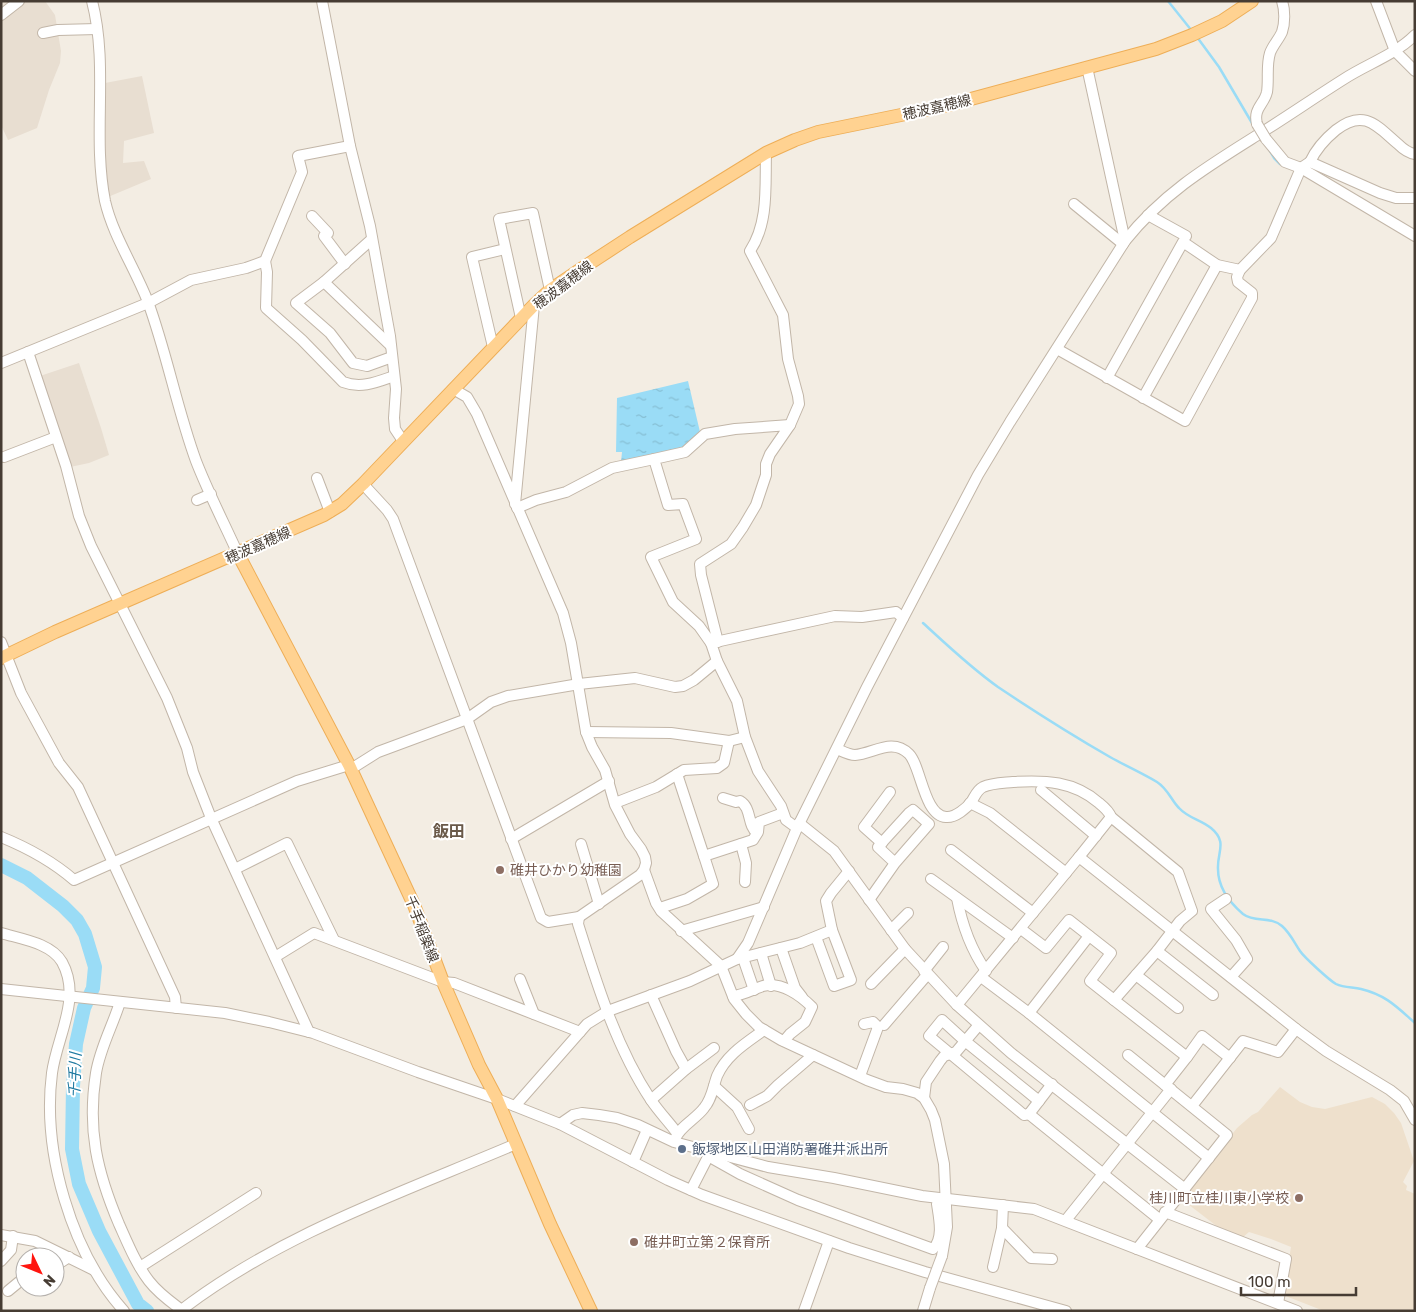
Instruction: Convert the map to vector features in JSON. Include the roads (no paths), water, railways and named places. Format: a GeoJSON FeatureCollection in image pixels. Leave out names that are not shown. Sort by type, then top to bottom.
{"type":"FeatureCollection","features":[{"type":"Feature","properties":{"kind":"main road","name":"穂波嘉穂線"},"geometry":{"type":"LineString","coordinates":[[4,656],[330,512],[342,504],[363,484],[550,290],[766,153],[818,132],[945,106],[1156,49],[1222,21],[1251,2]]}},
{"type":"Feature","properties":{"kind":"main road","name":"千手稲築線"},"geometry":{"type":"LineString","coordinates":[[238,554],[350,767],[414,905],[443,982],[479,1065],[497,1099],[550,1224],[591,1311]]}},
{"type":"Feature","properties":{"kind":"street"},"geometry":{"type":"LineString","coordinates":[[1,15],[19,1]]}},
{"type":"Feature","properties":{"kind":"street"},"geometry":{"type":"LineString","coordinates":[[92,1],[101,55],[100,149],[102,182],[106,203],[116,233],[148,303],[197,461],[238,554]]}},
{"type":"Feature","properties":{"kind":"street"},"geometry":{"type":"LineString","coordinates":[[322,1],[350,146],[372,239],[391,346],[396,389],[395,429],[403,441]]}},
{"type":"Feature","properties":{"kind":"street"},"geometry":{"type":"LineString","coordinates":[[1282,1],[1284,6],[1282,31],[1270,52],[1267,94],[1255,116],[1257,124],[1266,140],[1285,162],[1301,168],[1415,236]]}},
{"type":"Feature","properties":{"kind":"street"},"geometry":{"type":"LineString","coordinates":[[1376,1],[1395,51],[1415,71]]}},
{"type":"Feature","properties":{"kind":"street"},"geometry":{"type":"LineString","coordinates":[[43,33],[58,30],[97,29]]}},
{"type":"Feature","properties":{"kind":"street"},"geometry":{"type":"LineString","coordinates":[[740,959],[798,826],[978,475],[1124,243],[1148,215],[1176,189],[1207,166],[1355,72],[1395,51],[1415,35]]}},
{"type":"Feature","properties":{"kind":"street"},"geometry":{"type":"LineString","coordinates":[[1087,67],[1124,243]]}},
{"type":"Feature","properties":{"kind":"street"},"geometry":{"type":"LineString","coordinates":[[1057,349],[1186,421],[1252,298],[1252,293],[1238,282],[1237,277],[1240,270],[1271,238],[1301,168],[1310,162],[1326,138],[1343,124],[1355,118],[1368,120],[1405,150],[1415,154]]}},
{"type":"Feature","properties":{"kind":"street"},"geometry":{"type":"LineString","coordinates":[[350,146],[298,156],[302,172],[265,262],[268,272],[266,308],[302,340],[344,382],[351,385],[370,384],[394,376]]}},
{"type":"Feature","properties":{"kind":"street"},"geometry":{"type":"LineString","coordinates":[[766,153],[764,213],[759,234],[750,251],[783,315],[788,359],[799,404],[790,425],[770,454],[766,464],[766,476],[756,505],[743,528],[731,544],[700,564],[717,661],[737,701],[745,737],[758,771],[781,806],[786,820],[834,851],[905,949],[978,1026],[1185,1189]]}},
{"type":"Feature","properties":{"kind":"street"},"geometry":{"type":"LineString","coordinates":[[1310,162],[1380,193],[1396,198],[1415,198]]}},
{"type":"Feature","properties":{"kind":"street"},"geometry":{"type":"LineString","coordinates":[[1074,204],[1124,243]]}},
{"type":"Feature","properties":{"kind":"street"},"geometry":{"type":"LineString","coordinates":[[522,318],[499,220],[533,213],[550,290]]}},
{"type":"Feature","properties":{"kind":"street"},"geometry":{"type":"LineString","coordinates":[[1148,215],[1186,236]]}},
{"type":"Feature","properties":{"kind":"street"},"geometry":{"type":"LineString","coordinates":[[312,216],[328,233],[324,236],[345,264]]}},
{"type":"Feature","properties":{"kind":"street"},"geometry":{"type":"LineString","coordinates":[[372,239],[324,282],[296,303],[330,333],[353,363],[367,366],[392,357]]}},
{"type":"Feature","properties":{"kind":"street"},"geometry":{"type":"LineString","coordinates":[[1107,378],[1183,242],[1217,265],[1240,270]]}},
{"type":"Feature","properties":{"kind":"street"},"geometry":{"type":"LineString","coordinates":[[493,347],[472,257],[506,249]]}},
{"type":"Feature","properties":{"kind":"street"},"geometry":{"type":"LineString","coordinates":[[1,363],[148,303],[191,280],[265,262]]}},
{"type":"Feature","properties":{"kind":"street"},"geometry":{"type":"LineString","coordinates":[[1143,398],[1217,265]]}},
{"type":"Feature","properties":{"kind":"street"},"geometry":{"type":"LineString","coordinates":[[324,282],[391,346]]}},
{"type":"Feature","properties":{"kind":"street"},"geometry":{"type":"LineString","coordinates":[[516,506],[534,305]]}},
{"type":"Feature","properties":{"kind":"street"},"geometry":{"type":"LineString","coordinates":[[28,352],[66,466],[79,516],[91,546],[168,698],[211,818],[309,1032]]}},
{"type":"Feature","properties":{"kind":"street"},"geometry":{"type":"LineString","coordinates":[[363,484],[393,519],[541,918],[548,922],[579,917],[632,882],[644,870],[646,863],[641,849],[630,834],[615,804],[609,781],[586,732],[571,642],[563,613],[473,406],[466,397],[453,389]]}},
{"type":"Feature","properties":{"kind":"street"},"geometry":{"type":"LineString","coordinates":[[516,506],[566,492],[612,468],[685,452],[706,434],[735,429],[790,425]]}},
{"type":"Feature","properties":{"kind":"street"},"geometry":{"type":"LineString","coordinates":[[4,457],[56,437]]}},
{"type":"Feature","properties":{"kind":"street"},"geometry":{"type":"LineString","coordinates":[[654,459],[668,505],[683,504],[696,538],[651,557],[673,602],[714,642]]}},
{"type":"Feature","properties":{"kind":"street"},"geometry":{"type":"LineString","coordinates":[[317,478],[330,512]]}},
{"type":"Feature","properties":{"kind":"street"},"geometry":{"type":"LineString","coordinates":[[197,500],[211,494]]}},
{"type":"Feature","properties":{"kind":"street"},"geometry":{"type":"LineString","coordinates":[[714,642],[835,616],[862,617],[896,612],[903,618]]}},
{"type":"Feature","properties":{"kind":"street"},"geometry":{"type":"LineString","coordinates":[[1,642],[4,656],[21,693],[59,763],[78,787],[175,997],[176,1008]]}},
{"type":"Feature","properties":{"kind":"street"},"geometry":{"type":"LineString","coordinates":[[1,837],[42,856],[58,866],[74,880],[297,781],[350,767],[378,752],[468,718],[491,702],[508,696],[579,684],[635,678],[675,687],[683,686],[694,680],[717,661]]}},
{"type":"Feature","properties":{"kind":"street"},"geometry":{"type":"LineString","coordinates":[[586,732],[671,733],[730,741],[745,737]]}},
{"type":"Feature","properties":{"kind":"street"},"geometry":{"type":"LineString","coordinates":[[615,804],[656,787],[690,768],[718,768],[724,763],[730,741]]}},
{"type":"Feature","properties":{"kind":"street"},"geometry":{"type":"LineString","coordinates":[[837,749],[853,755],[888,747],[900,748],[908,753],[913,759],[924,793],[933,808],[942,816],[953,816],[970,803],[978,790],[993,784],[1037,780],[1059,782],[1077,787],[1090,795],[1110,812],[1111,817],[1178,872],[1192,911],[1173,930],[1114,1000]]}},
{"type":"Feature","properties":{"kind":"street"},"geometry":{"type":"LineString","coordinates":[[660,908],[687,899],[713,884],[677,774]]}},
{"type":"Feature","properties":{"kind":"street"},"geometry":{"type":"LineString","coordinates":[[511,839],[609,781]]}},
{"type":"Feature","properties":{"kind":"street"},"geometry":{"type":"LineString","coordinates":[[1041,790],[1096,836]]}},
{"type":"Feature","properties":{"kind":"street"},"geometry":{"type":"LineString","coordinates":[[882,843],[864,827],[890,792]]}},
{"type":"Feature","properties":{"kind":"street"},"geometry":{"type":"LineString","coordinates":[[723,798],[743,802],[749,813],[752,826],[757,833]]}},
{"type":"Feature","properties":{"kind":"street"},"geometry":{"type":"LineString","coordinates":[[970,803],[990,813],[1066,874]]}},
{"type":"Feature","properties":{"kind":"street"},"geometry":{"type":"LineString","coordinates":[[869,900],[895,863],[929,824],[916,811],[911,811],[878,847],[895,863]]}},
{"type":"Feature","properties":{"kind":"street"},"geometry":{"type":"LineString","coordinates":[[704,856],[753,840],[757,833],[759,822],[783,813]]}},
{"type":"Feature","properties":{"kind":"street"},"geometry":{"type":"LineString","coordinates":[[957,1005],[1111,817]]}},
{"type":"Feature","properties":{"kind":"street"},"geometry":{"type":"LineString","coordinates":[[236,869],[287,843],[334,940]]}},
{"type":"Feature","properties":{"kind":"street"},"geometry":{"type":"LineString","coordinates":[[581,844],[599,904]]}},
{"type":"Feature","properties":{"kind":"street"},"geometry":{"type":"LineString","coordinates":[[742,844],[746,863],[745,882]]}},
{"type":"Feature","properties":{"kind":"street"},"geometry":{"type":"LineString","coordinates":[[952,850],[1033,913]]}},
{"type":"Feature","properties":{"kind":"street"},"geometry":{"type":"LineString","coordinates":[[1079,857],[1173,930],[1296,1030],[1326,1051],[1390,1090],[1404,1101],[1415,1120]]}},
{"type":"Feature","properties":{"kind":"street"},"geometry":{"type":"LineString","coordinates":[[560,1124],[573,1115],[582,1113],[617,1118],[647,1130],[676,1138],[709,1155],[722,1165],[798,1200],[933,1249],[938,1239],[944,1164],[935,1120],[924,1098],[917,1093],[886,1087],[860,1076],[784,1042],[764,1030],[746,1014],[733,996],[721,966],[681,931],[660,908],[644,870]]}},
{"type":"Feature","properties":{"kind":"street"},"geometry":{"type":"LineString","coordinates":[[816,937],[834,986],[851,980],[832,930],[826,901],[849,871]]}},
{"type":"Feature","properties":{"kind":"street"},"geometry":{"type":"LineString","coordinates":[[931,879],[1013,938]]}},
{"type":"Feature","properties":{"kind":"street"},"geometry":{"type":"LineString","coordinates":[[957,898],[962,923],[983,974],[1209,1158]]}},
{"type":"Feature","properties":{"kind":"street"},"geometry":{"type":"LineString","coordinates":[[1226,899],[1211,910],[1236,940],[1246,959],[1231,977]]}},
{"type":"Feature","properties":{"kind":"street"},"geometry":{"type":"LineString","coordinates":[[681,931],[764,907]]}},
{"type":"Feature","properties":{"kind":"street"},"geometry":{"type":"LineString","coordinates":[[891,930],[908,913]]}},
{"type":"Feature","properties":{"kind":"street"},"geometry":{"type":"LineString","coordinates":[[579,917],[578,924],[608,1011],[628,1060],[676,1138]]}},
{"type":"Feature","properties":{"kind":"street"},"geometry":{"type":"LineString","coordinates":[[1021,929],[1046,948],[1069,920],[1111,953],[1090,981],[1187,1057]]}},
{"type":"Feature","properties":{"kind":"street"},"geometry":{"type":"LineString","coordinates":[[515,1106],[594,1018],[690,981],[721,966],[816,937],[832,930]]}},
{"type":"Feature","properties":{"kind":"street"},"geometry":{"type":"LineString","coordinates":[[1,932],[44,947],[54,953],[65,968],[70,995],[68,1014],[52,1072],[52,1145],[57,1174],[74,1226],[105,1289],[124,1311]]}},
{"type":"Feature","properties":{"kind":"street"},"geometry":{"type":"LineString","coordinates":[[275,957],[314,933],[443,982],[454,983],[580,1032]]}},
{"type":"Feature","properties":{"kind":"street"},"geometry":{"type":"LineString","coordinates":[[1029,1013],[1089,936]]}},
{"type":"Feature","properties":{"kind":"street"},"geometry":{"type":"LineString","coordinates":[[884,1025],[926,973],[943,947]]}},
{"type":"Feature","properties":{"kind":"street"},"geometry":{"type":"LineString","coordinates":[[781,948],[795,988],[802,998]]}},
{"type":"Feature","properties":{"kind":"street"},"geometry":{"type":"LineString","coordinates":[[871,984],[905,949]]}},
{"type":"Feature","properties":{"kind":"street"},"geometry":{"type":"LineString","coordinates":[[1157,951],[1213,995]]}},
{"type":"Feature","properties":{"kind":"street"},"geometry":{"type":"LineString","coordinates":[[761,954],[771,986]]}},
{"type":"Feature","properties":{"kind":"street"},"geometry":{"type":"LineString","coordinates":[[740,959],[754,990]]}},
{"type":"Feature","properties":{"kind":"street"},"geometry":{"type":"LineString","coordinates":[[1136,975],[1178,1008]]}},
{"type":"Feature","properties":{"kind":"street"},"geometry":{"type":"LineString","coordinates":[[520,980],[534,1014]]}},
{"type":"Feature","properties":{"kind":"street"},"geometry":{"type":"LineString","coordinates":[[733,996],[742,995],[761,987],[771,986],[796,993],[802,998],[812,1008],[805,1022],[790,1034],[784,1042]]}},
{"type":"Feature","properties":{"kind":"street"},"geometry":{"type":"LineString","coordinates":[[1,989],[70,995],[234,1015],[309,1032],[497,1099],[560,1124],[691,1190],[829,1241],[925,1272],[1066,1311]]}},
{"type":"Feature","properties":{"kind":"street"},"geometry":{"type":"LineString","coordinates":[[651,995],[686,1068]]}},
{"type":"Feature","properties":{"kind":"street"},"geometry":{"type":"LineString","coordinates":[[118,1001],[96,1072],[93,1105],[95,1153],[108,1199],[140,1267],[163,1296],[181,1310],[213,1288],[291,1242],[387,1198],[516,1144]]}},
{"type":"Feature","properties":{"kind":"street"},"geometry":{"type":"LineString","coordinates":[[1039,1101],[942,1020],[929,1036],[1024,1115],[1029,1114],[1103,1174],[1162,1216],[1286,1259],[1278,1303]]}},
{"type":"Feature","properties":{"kind":"street"},"geometry":{"type":"LineString","coordinates":[[860,1076],[878,1027],[873,1022],[864,1024]]}},
{"type":"Feature","properties":{"kind":"street"},"geometry":{"type":"LineString","coordinates":[[924,1098],[926,1082],[940,1061],[949,1053],[956,1052],[978,1026]]}},
{"type":"Feature","properties":{"kind":"street"},"geometry":{"type":"LineString","coordinates":[[676,1138],[706,1106],[722,1066],[730,1056],[764,1030]]}},
{"type":"Feature","properties":{"kind":"street"},"geometry":{"type":"LineString","coordinates":[[1192,1106],[1243,1041],[1278,1052],[1296,1030]]}},
{"type":"Feature","properties":{"kind":"street"},"geometry":{"type":"LineString","coordinates":[[1066,1220],[1153,1113],[1202,1036],[1230,1058]]}},
{"type":"Feature","properties":{"kind":"street"},"geometry":{"type":"LineString","coordinates":[[651,1100],[686,1068],[714,1048]]}},
{"type":"Feature","properties":{"kind":"street"},"geometry":{"type":"LineString","coordinates":[[750,1104],[767,1096],[813,1055]]}},
{"type":"Feature","properties":{"kind":"street"},"geometry":{"type":"LineString","coordinates":[[1128,1055],[1227,1135],[1137,1249]]}},
{"type":"Feature","properties":{"kind":"street"},"geometry":{"type":"LineString","coordinates":[[1029,1114],[1052,1084]]}},
{"type":"Feature","properties":{"kind":"street"},"geometry":{"type":"LineString","coordinates":[[714,1086],[737,1107],[749,1129]]}},
{"type":"Feature","properties":{"kind":"street"},"geometry":{"type":"LineString","coordinates":[[633,1162],[647,1130]]}},
{"type":"Feature","properties":{"kind":"street"},"geometry":{"type":"LineString","coordinates":[[709,1155],[834,1178],[922,1196],[942,1202],[1003,1205],[1034,1209],[1297,1311]]}},
{"type":"Feature","properties":{"kind":"street"},"geometry":{"type":"LineString","coordinates":[[691,1190],[709,1155]]}},
{"type":"Feature","properties":{"kind":"street"},"geometry":{"type":"LineString","coordinates":[[140,1267],[256,1193]]}},
{"type":"Feature","properties":{"kind":"street"},"geometry":{"type":"LineString","coordinates":[[923,1311],[942,1256],[947,1227],[942,1202]]}},
{"type":"Feature","properties":{"kind":"street"},"geometry":{"type":"LineString","coordinates":[[994,1267],[1002,1228],[1003,1205]]}},
{"type":"Feature","properties":{"kind":"street"},"geometry":{"type":"LineString","coordinates":[[1002,1228],[1031,1258],[1052,1259]]}},
{"type":"Feature","properties":{"kind":"street"},"geometry":{"type":"LineString","coordinates":[[1,1235],[35,1240],[94,1270]]}},
{"type":"Feature","properties":{"kind":"street"},"geometry":{"type":"LineString","coordinates":[[1,1261],[11,1250],[13,1236]]}},
{"type":"Feature","properties":{"kind":"street"},"geometry":{"type":"LineString","coordinates":[[807,1310],[829,1241]]}},
{"type":"Feature","properties":{"kind":"street"},"geometry":{"type":"LineString","coordinates":[[65,1260],[69,1257]]}},
{"type":"Feature","properties":{"kind":"street"},"geometry":{"type":"LineString","coordinates":[[8,1291],[15,1285]]}},
{"type":"Feature","properties":{"kind":"water"},"geometry":{"type":"Polygon","coordinates":[[[688,381],[700,432],[682,449],[621,462],[622,452],[616,452],[617,398],[688,381]]]}},
{"type":"Feature","properties":{"kind":"waterway"},"geometry":{"type":"LineString","coordinates":[[1168,1],[1192,31]]}},
{"type":"Feature","properties":{"kind":"waterway"},"geometry":{"type":"LineString","coordinates":[[1197,37],[1219,67],[1252,123]]}},
{"type":"Feature","properties":{"kind":"waterway"},"geometry":{"type":"LineString","coordinates":[[1270,151],[1280,164]]}},
{"type":"Feature","properties":{"kind":"waterway"},"geometry":{"type":"LineString","coordinates":[[923,623],[998,687],[1110,757],[1161,785],[1176,805],[1190,817],[1207,825],[1216,833],[1220,843],[1218,876],[1225,894],[1243,914],[1248,917],[1278,923],[1287,932],[1302,954],[1333,982],[1377,995],[1391,1002],[1415,1023]]}},
{"type":"Feature","properties":{"kind":"waterway","name":"千手川"},"geometry":{"type":"LineString","coordinates":[[1,865],[27,878],[63,906],[77,920],[85,934],[95,967],[93,988],[84,1008],[76,1044],[72,1149],[79,1184],[99,1231],[138,1304],[147,1311]]}},
{"type":"Feature","properties":{"kind":"place","name":"碓井ひかり幼稚園"},"geometry":{"type":"Point","coordinates":[500,870]}},
{"type":"Feature","properties":{"kind":"place","name":"飯塚地区山田消防署碓井派出所"},"geometry":{"type":"Point","coordinates":[682,1149]}},
{"type":"Feature","properties":{"kind":"place","name":"桂川町立桂川東小学校"},"geometry":{"type":"Point","coordinates":[1299,1198]}},
{"type":"Feature","properties":{"kind":"place","name":"碓井町立第２保育所"},"geometry":{"type":"Point","coordinates":[634,1242]}},
{"type":"Feature","properties":{"kind":"district","name":"飯田"},"geometry":{"type":"Point","coordinates":[449,831]}}]}
